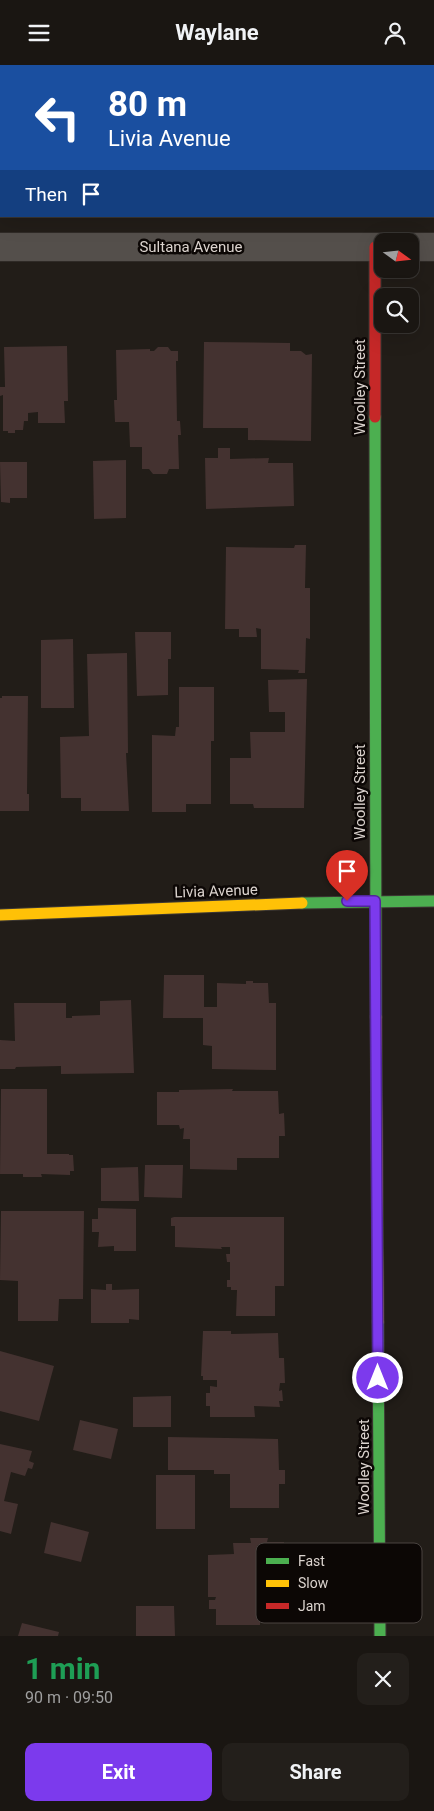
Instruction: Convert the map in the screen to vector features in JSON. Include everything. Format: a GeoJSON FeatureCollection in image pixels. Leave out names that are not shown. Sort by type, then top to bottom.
{"type":"FeatureCollection","features":[{"type":"Feature","properties":{"kind":"street","name":"Sultana Avenue"},"geometry":{"type":"LineString","coordinates":[[0,247],[374,247]]}},
{"type":"Feature","properties":{"kind":"street"},"geometry":{"type":"LineString","coordinates":[[419,247],[434,247]]}},
{"type":"Feature","properties":{"kind":"street","name":"Woolley Street"},"geometry":{"type":"LineString","coordinates":[[379,278],[375,901],[379,1543]]}},
{"type":"Feature","properties":{"kind":"street","name":"Livia Avenue"},"geometry":{"type":"LineString","coordinates":[[0,915],[375,901],[434,901]]}},
{"type":"Feature","properties":{"kind":"street","name":"Woolley Street"},"geometry":{"type":"LineString","coordinates":[[380,1623],[380,1636]]}},
{"type":"Feature","properties":{"kind":"building"},"geometry":{"type":"Polygon","coordinates":[[[204,342],[290,343],[290,351],[301,351],[306,355],[312,354],[311,441],[248,440],[248,428],[203,428],[204,342]]]}},
{"type":"Feature","properties":{"kind":"building"},"geometry":{"type":"Polygon","coordinates":[[[67,346],[68,401],[64,401],[65,423],[38,423],[38,412],[28,413],[28,421],[24,421],[23,430],[15,430],[15,433],[3,431],[3,395],[0,396],[0,387],[5,387],[4,347],[67,346]]]}},
{"type":"Feature","properties":{"kind":"building"},"geometry":{"type":"Polygon","coordinates":[[[158,347],[168,347],[171,351],[178,351],[178,361],[176,361],[177,421],[180,421],[181,435],[178,435],[179,469],[169,469],[167,474],[153,474],[149,469],[142,469],[142,447],[130,447],[129,422],[115,422],[114,400],[117,400],[116,350],[150,349],[150,351],[154,351],[158,347]]]}},
{"type":"Feature","properties":{"kind":"building"},"geometry":{"type":"Polygon","coordinates":[[[218,448],[230,448],[230,459],[269,458],[268,463],[293,463],[294,506],[206,509],[205,458],[218,458],[218,448]]]}},
{"type":"Feature","properties":{"kind":"building"},"geometry":{"type":"Polygon","coordinates":[[[126,460],[126,518],[94,519],[93,461],[126,460]]]}},
{"type":"Feature","properties":{"kind":"building"},"geometry":{"type":"Polygon","coordinates":[[[0,462],[27,462],[27,498],[10,498],[10,503],[1,502],[0,462]]]}},
{"type":"Feature","properties":{"kind":"building"},"geometry":{"type":"Polygon","coordinates":[[[295,545],[306,545],[305,588],[310,588],[310,639],[306,638],[305,673],[298,673],[299,670],[261,669],[261,629],[256,628],[257,637],[239,637],[239,629],[225,629],[226,547],[294,548],[295,545]]]}},
{"type":"Feature","properties":{"kind":"building"},"geometry":{"type":"Polygon","coordinates":[[[135,632],[171,632],[171,659],[168,659],[168,695],[137,696],[135,632]]]}},
{"type":"Feature","properties":{"kind":"building"},"geometry":{"type":"Polygon","coordinates":[[[73,639],[74,708],[41,708],[41,640],[73,639]]]}},
{"type":"Feature","properties":{"kind":"building"},"geometry":{"type":"Polygon","coordinates":[[[127,653],[128,753],[126,753],[129,811],[81,811],[81,798],[61,798],[60,737],[89,736],[87,654],[127,653]]]}},
{"type":"Feature","properties":{"kind":"building"},"geometry":{"type":"Polygon","coordinates":[[[307,679],[304,808],[254,808],[253,804],[230,804],[230,758],[251,758],[250,732],[285,732],[285,712],[269,712],[268,680],[307,679]]]}},
{"type":"Feature","properties":{"kind":"building"},"geometry":{"type":"Polygon","coordinates":[[[179,687],[214,687],[214,741],[211,741],[211,804],[186,804],[186,812],[152,812],[152,735],[175,736],[176,727],[179,727],[179,687]]]}},
{"type":"Feature","properties":{"kind":"building"},"geometry":{"type":"Polygon","coordinates":[[[2,696],[28,696],[27,794],[29,794],[29,811],[0,811],[0,698],[2,696]]]}},
{"type":"Feature","properties":{"kind":"building"},"geometry":{"type":"Polygon","coordinates":[[[164,975],[204,975],[204,1007],[217,1007],[217,983],[246,984],[246,981],[253,981],[253,983],[268,983],[269,1003],[276,1003],[276,1070],[212,1069],[212,1046],[203,1045],[203,1018],[163,1018],[164,975]]]}},
{"type":"Feature","properties":{"kind":"building"},"geometry":{"type":"Polygon","coordinates":[[[131,1000],[134,1073],[61,1074],[61,1066],[0,1069],[0,1040],[15,1041],[14,1003],[66,1003],[66,1018],[72,1018],[72,1016],[100,1015],[100,1001],[131,1000]]]}},
{"type":"Feature","properties":{"kind":"building"},"geometry":{"type":"Polygon","coordinates":[[[1,1089],[47,1089],[47,1154],[73,1155],[74,1171],[70,1171],[70,1175],[41,1174],[42,1177],[23,1177],[23,1174],[0,1174],[1,1089]]]}},
{"type":"Feature","properties":{"kind":"building"},"geometry":{"type":"Polygon","coordinates":[[[233,1089],[232,1091],[278,1091],[279,1114],[284,1113],[285,1136],[279,1136],[279,1158],[237,1158],[237,1170],[190,1169],[190,1139],[183,1139],[184,1128],[180,1129],[179,1125],[157,1125],[157,1092],[233,1089]]]}},
{"type":"Feature","properties":{"kind":"building"},"geometry":{"type":"Polygon","coordinates":[[[145,1165],[183,1165],[182,1198],[144,1197],[145,1165]]]}},
{"type":"Feature","properties":{"kind":"building"},"geometry":{"type":"Polygon","coordinates":[[[138,1167],[139,1201],[101,1201],[101,1168],[138,1167]]]}},
{"type":"Feature","properties":{"kind":"building"},"geometry":{"type":"Polygon","coordinates":[[[98,1208],[136,1209],[136,1251],[114,1251],[114,1246],[98,1247],[99,1232],[92,1232],[92,1219],[98,1219],[98,1208]]]}},
{"type":"Feature","properties":{"kind":"building"},"geometry":{"type":"Polygon","coordinates":[[[1,1211],[84,1211],[83,1299],[59,1299],[58,1321],[18,1321],[18,1281],[0,1280],[1,1211]]]}},
{"type":"Feature","properties":{"kind":"building"},"geometry":{"type":"Polygon","coordinates":[[[284,1217],[284,1286],[275,1286],[275,1316],[236,1316],[237,1290],[231,1290],[231,1287],[227,1287],[227,1280],[230,1280],[230,1262],[227,1262],[226,1254],[230,1254],[230,1247],[221,1247],[222,1249],[175,1247],[175,1226],[171,1226],[171,1218],[284,1217]]]}},
{"type":"Feature","properties":{"kind":"building"},"geometry":{"type":"Polygon","coordinates":[[[106,1284],[112,1284],[112,1290],[139,1289],[139,1320],[129,1319],[129,1323],[91,1323],[91,1289],[106,1290],[106,1284]]]}},
{"type":"Feature","properties":{"kind":"building"},"geometry":{"type":"Polygon","coordinates":[[[203,1331],[231,1331],[231,1334],[278,1333],[279,1358],[284,1358],[285,1383],[280,1383],[279,1391],[282,1390],[283,1401],[279,1401],[280,1407],[254,1406],[255,1417],[210,1417],[210,1406],[206,1406],[206,1393],[210,1393],[210,1386],[217,1387],[217,1380],[203,1380],[203,1376],[201,1376],[203,1331]]]}},
{"type":"Feature","properties":{"kind":"building"},"geometry":{"type":"Polygon","coordinates":[[[0,1351],[54,1366],[39,1421],[0,1411],[0,1351]]]}},
{"type":"Feature","properties":{"kind":"building"},"geometry":{"type":"Polygon","coordinates":[[[171,1396],[171,1427],[133,1427],[133,1397],[171,1396]]]}},
{"type":"Feature","properties":{"kind":"building"},"geometry":{"type":"Polygon","coordinates":[[[80,1420],[118,1429],[111,1459],[73,1450],[80,1420]]]}},
{"type":"Feature","properties":{"kind":"building"},"geometry":{"type":"Polygon","coordinates":[[[168,1437],[278,1439],[279,1470],[285,1470],[285,1484],[279,1484],[279,1508],[230,1508],[230,1474],[214,1474],[214,1470],[168,1470],[168,1437]]]}},
{"type":"Feature","properties":{"kind":"building"},"geometry":{"type":"Polygon","coordinates":[[[0,1444],[32,1451],[29,1461],[34,1463],[32,1469],[28,1468],[25,1476],[11,1472],[4,1501],[18,1504],[11,1534],[0,1531],[0,1444]]]}},
{"type":"Feature","properties":{"kind":"building"},"geometry":{"type":"Polygon","coordinates":[[[156,1475],[195,1475],[195,1529],[156,1529],[156,1475]]]}},
{"type":"Feature","properties":{"kind":"building"},"geometry":{"type":"Polygon","coordinates":[[[51,1522],[89,1532],[81,1562],[44,1553],[51,1522]]]}},
{"type":"Feature","properties":{"kind":"building"},"geometry":{"type":"Polygon","coordinates":[[[250,1538],[268,1538],[267,1542],[284,1542],[256,1543],[256,1623],[260,1623],[260,1625],[216,1625],[216,1609],[209,1609],[209,1600],[215,1600],[216,1597],[208,1597],[208,1555],[234,1554],[233,1543],[251,1543],[250,1538]]]}},
{"type":"Feature","properties":{"kind":"building"},"geometry":{"type":"Polygon","coordinates":[[[136,1606],[174,1606],[175,1636],[136,1636],[136,1606]]]}},
{"type":"Feature","properties":{"kind":"building"},"geometry":{"type":"Polygon","coordinates":[[[22,1623],[59,1632],[58,1636],[18,1636],[22,1623]]]}},
{"type":"Feature","properties":{"kind":"traffic: fast"},"geometry":{"type":"LineString","coordinates":[[375,417],[376,1017]]}},
{"type":"Feature","properties":{"kind":"traffic: fast"},"geometry":{"type":"LineString","coordinates":[[302,903],[434,901]]}},
{"type":"Feature","properties":{"kind":"traffic: fast"},"geometry":{"type":"LineString","coordinates":[[378,1322],[379,1543]]}},
{"type":"Feature","properties":{"kind":"traffic: fast"},"geometry":{"type":"LineString","coordinates":[[380,1623],[380,1636]]}},
{"type":"Feature","properties":{"kind":"traffic: slow"},"geometry":{"type":"LineString","coordinates":[[0,915],[302,903]]}},
{"type":"Feature","properties":{"kind":"traffic: slow"},"geometry":{"type":"LineString","coordinates":[[376,1017],[378,1322]]}},
{"type":"Feature","properties":{"kind":"traffic: jam"},"geometry":{"type":"LineString","coordinates":[[375,278],[375,417]]}},
{"type":"Feature","properties":{"kind":"route"},"geometry":{"type":"LineString","coordinates":[[347,901],[375,901],[378,1378]]}}]}
